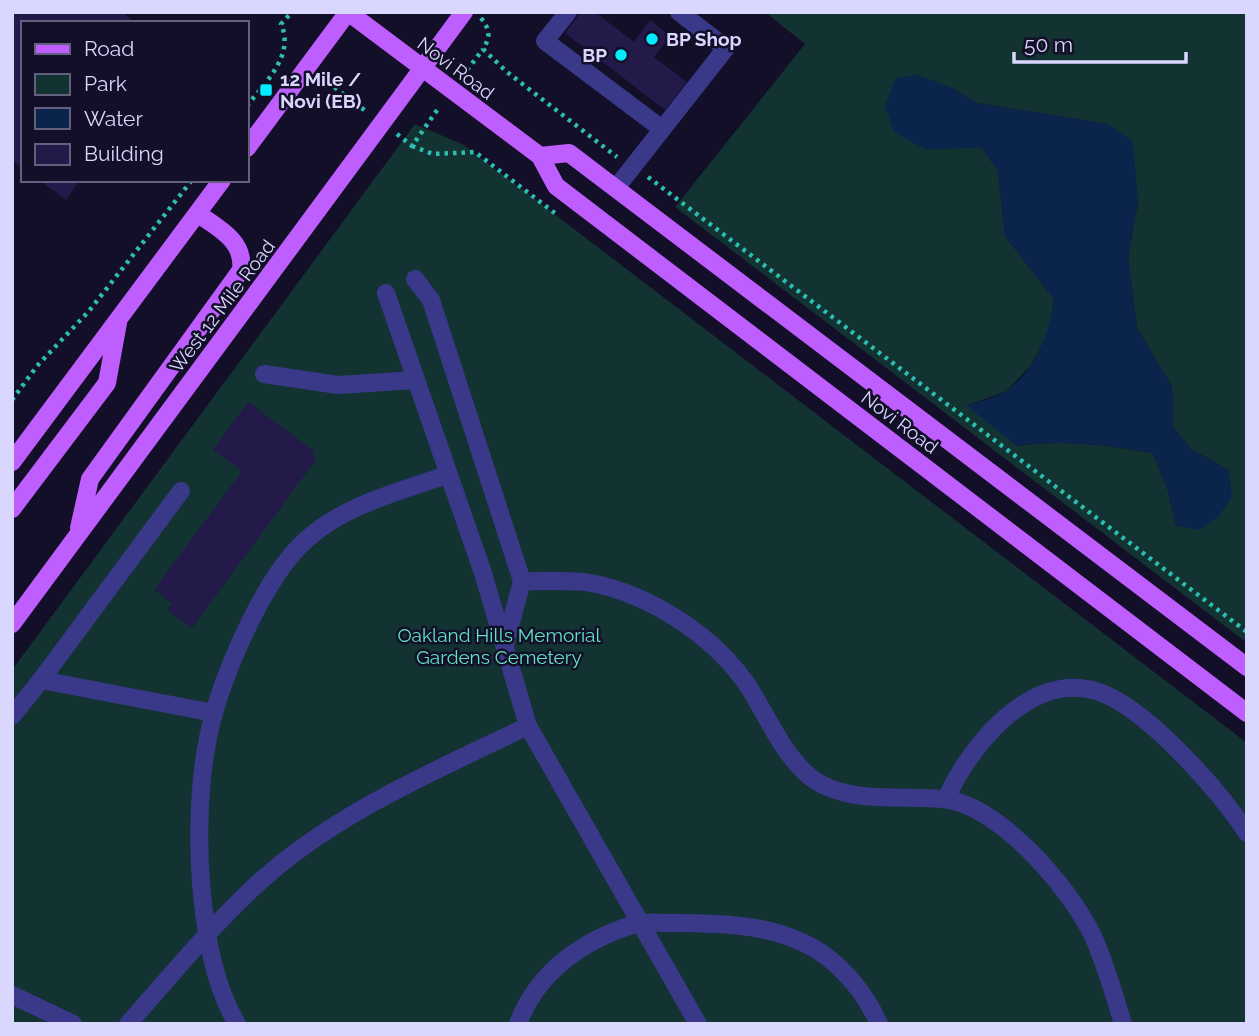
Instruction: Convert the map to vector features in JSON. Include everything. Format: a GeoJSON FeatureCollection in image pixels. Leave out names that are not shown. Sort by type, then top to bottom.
{"type":"FeatureCollection","features":[{"type":"Feature","properties":{"kind":"main road","name":"Novi Road"},"geometry":{"type":"LineString","coordinates":[[348,12],[540,156],[556,186],[1247,713]]}},
{"type":"Feature","properties":{"kind":"main road"},"geometry":{"type":"LineString","coordinates":[[248,147],[348,12]]}},
{"type":"Feature","properties":{"kind":"main road","name":"West 12 Mile Road"},"geometry":{"type":"LineString","coordinates":[[12,624],[464,12]]}},
{"type":"Feature","properties":{"kind":"main road","name":"Novi Road"},"geometry":{"type":"LineString","coordinates":[[540,156],[569,153],[1247,667]]}},
{"type":"Feature","properties":{"kind":"main road"},"geometry":{"type":"LineString","coordinates":[[12,462],[221,182]]}},
{"type":"Feature","properties":{"kind":"main road"},"geometry":{"type":"LineString","coordinates":[[77,536],[90,479],[241,270],[242,260],[235,242],[198,214]]}},
{"type":"Feature","properties":{"kind":"main road"},"geometry":{"type":"LineString","coordinates":[[12,509],[107,383],[119,319]]}},
{"type":"Feature","properties":{"kind":"lane"},"geometry":{"type":"LineString","coordinates":[[568,12],[545,41],[662,129]]}},
{"type":"Feature","properties":{"kind":"lane"},"geometry":{"type":"LineString","coordinates":[[616,188],[726,48],[679,12]]}},
{"type":"Feature","properties":{"kind":"lane"},"geometry":{"type":"LineString","coordinates":[[415,279],[431,300],[522,581],[504,646]]}},
{"type":"Feature","properties":{"kind":"lane"},"geometry":{"type":"LineString","coordinates":[[386,293],[449,474],[528,726],[698,1024]]}},
{"type":"Feature","properties":{"kind":"lane"},"geometry":{"type":"LineString","coordinates":[[264,374],[338,385],[416,380]]}},
{"type":"Feature","properties":{"kind":"lane"},"geometry":{"type":"LineString","coordinates":[[237,1024],[219,986],[208,936],[200,812],[207,740],[230,667],[263,598],[304,541],[349,510],[449,474]]}},
{"type":"Feature","properties":{"kind":"lane"},"geometry":{"type":"LineString","coordinates":[[12,716],[181,491]]}},
{"type":"Feature","properties":{"kind":"lane"},"geometry":{"type":"LineString","coordinates":[[522,581],[589,583],[625,593],[681,622],[741,678],[774,732],[811,778],[846,792],[946,799],[981,813],[1015,838],[1052,876],[1091,932],[1123,1024]]}},
{"type":"Feature","properties":{"kind":"lane"},"geometry":{"type":"LineString","coordinates":[[41,680],[214,713]]}},
{"type":"Feature","properties":{"kind":"lane"},"geometry":{"type":"LineString","coordinates":[[946,799],[955,779],[980,743],[1013,711],[1056,691],[1080,688],[1109,696],[1136,713],[1184,757],[1235,814],[1247,833]]}},
{"type":"Feature","properties":{"kind":"lane"},"geometry":{"type":"LineString","coordinates":[[128,1024],[254,886],[303,847],[359,809],[528,726]]}},
{"type":"Feature","properties":{"kind":"lane"},"geometry":{"type":"LineString","coordinates":[[518,1024],[532,994],[555,967],[595,940],[638,923],[721,923],[764,929],[807,945],[850,978],[868,1001],[879,1024]]}},
{"type":"Feature","properties":{"kind":"lane"},"geometry":{"type":"LineString","coordinates":[[12,995],[73,1024]]}},
{"type":"Feature","properties":{"kind":"path"},"geometry":{"type":"LineString","coordinates":[[248,105],[282,59],[286,46],[281,24],[292,12]]}},
{"type":"Feature","properties":{"kind":"path"},"geometry":{"type":"LineString","coordinates":[[475,12],[489,31],[489,38],[483,49],[507,72],[1247,632]]}},
{"type":"Feature","properties":{"kind":"path"},"geometry":{"type":"LineString","coordinates":[[412,146],[433,154],[475,152],[565,220]]}},
{"type":"Feature","properties":{"kind":"path"},"geometry":{"type":"LineString","coordinates":[[12,400],[37,366],[89,311],[191,182]]}},
{"type":"Feature","properties":{"kind":"green space"},"geometry":{"type":"Polygon","coordinates":[[[765,12],[1247,12],[1247,643],[675,207],[805,44],[765,12]],[[950,87],[961,147],[982,148],[998,171],[1005,236],[1054,299],[1049,334],[1030,366],[1007,391],[968,405],[1017,446],[1085,444],[1153,453],[1168,491],[1176,526],[1229,470],[1191,449],[1173,427],[1172,387],[1137,328],[1128,258],[1138,201],[1108,124],[976,103],[950,87]]]}},
{"type":"Feature","properties":{"kind":"green space","name":"Oakland Hills Memorial Gardens Cemetery"},"geometry":{"type":"Polygon","coordinates":[[[415,124],[464,145],[1247,743],[1247,1024],[12,1024],[12,670],[415,124]]]}},
{"type":"Feature","properties":{"kind":"water"},"geometry":{"type":"Polygon","coordinates":[[[918,75],[950,87],[976,103],[1108,124],[1133,141],[1138,201],[1128,258],[1137,328],[1172,387],[1173,427],[1191,449],[1229,470],[1232,497],[1218,517],[1200,530],[1176,526],[1168,491],[1153,453],[1085,444],[1017,446],[967,406],[1004,393],[1027,371],[1045,337],[1054,299],[1005,236],[998,171],[982,148],[925,149],[894,132],[885,105],[896,78],[918,75]]]}},
{"type":"Feature","properties":{"kind":"building"},"geometry":{"type":"Polygon","coordinates":[[[12,12],[122,12],[133,21],[21,21],[21,167],[12,160],[12,12]]]}},
{"type":"Feature","properties":{"kind":"building"},"geometry":{"type":"Polygon","coordinates":[[[581,12],[595,12],[634,42],[650,20],[670,36],[654,57],[687,82],[665,110],[565,33],[581,12]]]}},
{"type":"Feature","properties":{"kind":"building"},"geometry":{"type":"Polygon","coordinates":[[[42,182],[79,182],[66,200],[42,182]]]}},
{"type":"Feature","properties":{"kind":"building"},"geometry":{"type":"Polygon","coordinates":[[[248,402],[313,450],[315,461],[192,628],[167,610],[172,603],[154,590],[242,471],[213,450],[248,402]]]}},
{"type":"Feature","properties":{"kind":"place","name":"BP Shop"},"geometry":{"type":"Point","coordinates":[652,39]}},
{"type":"Feature","properties":{"kind":"place","name":"BP"},"geometry":{"type":"Point","coordinates":[621,55]}},
{"type":"Feature","properties":{"kind":"place","name":"12 Mile / Novi (EB)"},"geometry":{"type":"Point","coordinates":[266,90]}}]}
